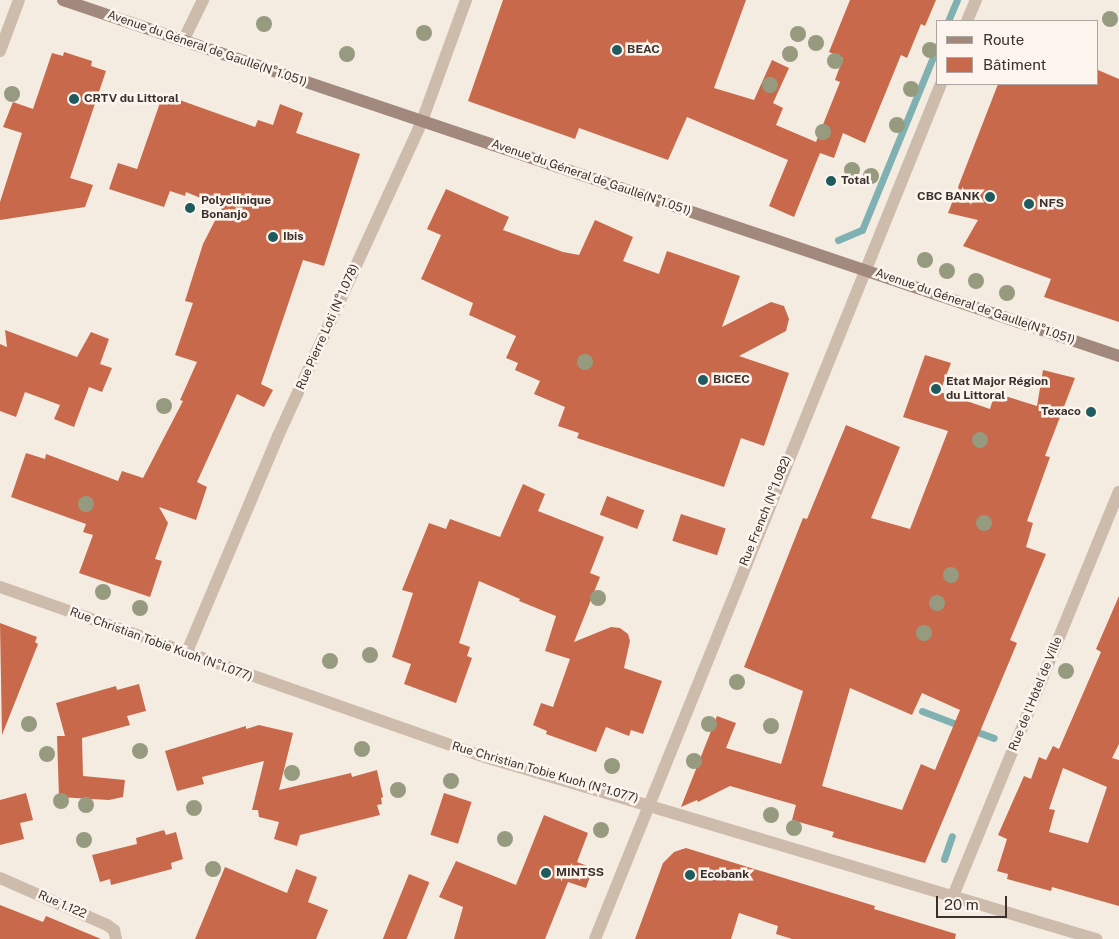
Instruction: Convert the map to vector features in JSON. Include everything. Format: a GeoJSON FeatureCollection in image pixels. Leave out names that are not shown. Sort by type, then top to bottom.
{"type":"FeatureCollection","features":[{"type":"Feature","properties":{"kind":"main road","name":"Avenue du Géneral de Gaulle(N°1.051)"},"geometry":{"type":"LineString","coordinates":[[62,0],[1119,356]]}},
{"type":"Feature","properties":{"kind":"street"},"geometry":{"type":"LineString","coordinates":[[0,51],[19,0]]}},
{"type":"Feature","properties":{"kind":"street"},"geometry":{"type":"LineString","coordinates":[[183,41],[203,0]]}},
{"type":"Feature","properties":{"kind":"street","name":"Rue Pierre Loti (N°1.078)"},"geometry":{"type":"LineString","coordinates":[[186,654],[278,436],[422,121],[466,0]]}},
{"type":"Feature","properties":{"kind":"street"},"geometry":{"type":"LineString","coordinates":[[967,20],[976,0]]}},
{"type":"Feature","properties":{"kind":"street","name":"Rue French (N°1.082)"},"geometry":{"type":"LineString","coordinates":[[595,939],[864,269],[941,85]]}},
{"type":"Feature","properties":{"kind":"street","name":"Rue de l'Hôtel de Ville"},"geometry":{"type":"LineString","coordinates":[[953,896],[1119,492]]}},
{"type":"Feature","properties":{"kind":"street","name":"Rue Christian Tobie Kuoh (N°1.077)"},"geometry":{"type":"LineString","coordinates":[[0,587],[186,654],[485,757],[648,803],[1096,939]]}},
{"type":"Feature","properties":{"kind":"street","name":"Rue 1.122"},"geometry":{"type":"LineString","coordinates":[[0,878],[107,925],[114,930],[116,939]]}},
{"type":"Feature","properties":{"kind":"building"},"geometry":{"type":"Polygon","coordinates":[[[503,0],[746,0],[714,88],[754,100],[772,60],[789,68],[773,103],[783,108],[776,125],[816,142],[840,82],[835,80],[843,58],[829,52],[850,0],[936,0],[925,26],[921,24],[907,58],[901,55],[865,143],[843,133],[834,158],[820,153],[794,217],[769,206],[788,160],[687,117],[668,160],[579,128],[575,139],[468,101],[503,0]]]}},
{"type":"Feature","properties":{"kind":"building"},"geometry":{"type":"Polygon","coordinates":[[[64,52],[92,61],[91,66],[106,71],[70,178],[93,185],[85,207],[0,220],[0,202],[22,133],[3,127],[13,102],[33,109],[52,53],[63,56],[64,52]]]}},
{"type":"Feature","properties":{"kind":"building","name":"NFS"},"geometry":{"type":"Polygon","coordinates":[[[1099,70],[1119,79],[1119,322],[1044,297],[1051,279],[963,246],[978,220],[948,213],[998,85],[1099,85],[1099,70]]]}},
{"type":"Feature","properties":{"kind":"building"},"geometry":{"type":"Polygon","coordinates":[[[163,94],[255,127],[258,120],[273,125],[280,104],[303,113],[296,133],[360,154],[324,266],[303,260],[261,384],[273,390],[264,407],[237,394],[197,482],[207,487],[196,520],[159,507],[168,523],[155,559],[162,561],[150,597],[79,573],[93,535],[83,532],[86,524],[11,497],[26,453],[45,459],[46,454],[118,481],[122,471],[143,478],[183,401],[180,400],[197,362],[175,355],[193,303],[185,301],[203,244],[222,207],[186,192],[185,196],[170,191],[164,207],[109,189],[118,163],[137,169],[163,94]]]}},
{"type":"Feature","properties":{"kind":"building"},"geometry":{"type":"Polygon","coordinates":[[[446,189],[509,217],[503,230],[563,252],[579,255],[595,220],[633,237],[623,261],[659,274],[667,251],[740,276],[722,327],[771,302],[784,306],[789,319],[786,331],[739,356],[789,373],[764,446],[741,438],[724,487],[577,438],[579,433],[558,426],[565,407],[534,394],[540,381],[515,370],[518,363],[506,358],[516,336],[469,315],[473,303],[421,279],[441,235],[427,229],[446,189]]]}},
{"type":"Feature","properties":{"kind":"building"},"geometry":{"type":"Polygon","coordinates":[[[5,330],[77,357],[91,332],[109,339],[100,364],[112,368],[102,392],[89,387],[74,427],[54,419],[60,405],[25,392],[16,417],[0,411],[0,344],[7,347],[5,330]]]}},
{"type":"Feature","properties":{"kind":"building"},"geometry":{"type":"Polygon","coordinates":[[[925,355],[951,363],[940,392],[990,409],[995,393],[1037,406],[1043,370],[1075,378],[1045,456],[1050,457],[1027,521],[1033,523],[1026,547],[1046,554],[1010,640],[1017,643],[925,863],[832,837],[834,832],[792,820],[796,805],[730,786],[698,802],[697,800],[681,807],[717,716],[736,723],[726,748],[781,764],[803,691],[744,667],[803,518],[807,519],[846,425],[900,447],[871,518],[910,529],[948,431],[903,417],[925,355]],[[850,688],[822,786],[902,810],[921,764],[935,770],[960,710],[922,693],[912,715],[850,688]]]}},
{"type":"Feature","properties":{"kind":"building"},"geometry":{"type":"Polygon","coordinates":[[[523,484],[545,494],[538,511],[604,537],[590,573],[600,577],[574,642],[611,627],[620,628],[628,634],[630,641],[624,668],[662,681],[643,734],[631,730],[629,736],[606,727],[596,752],[546,734],[547,731],[533,725],[541,703],[553,707],[570,659],[545,651],[556,616],[519,601],[520,599],[479,581],[459,643],[470,647],[467,656],[472,658],[456,703],[404,684],[411,664],[392,657],[413,593],[402,590],[429,523],[446,529],[450,519],[500,537],[523,484]]]}},
{"type":"Feature","properties":{"kind":"building"},"geometry":{"type":"Polygon","coordinates":[[[607,496],[644,510],[637,529],[600,515],[607,496]]]}},
{"type":"Feature","properties":{"kind":"building"},"geometry":{"type":"Polygon","coordinates":[[[681,514],[726,529],[717,555],[672,541],[681,514]]]}},
{"type":"Feature","properties":{"kind":"building"},"geometry":{"type":"Polygon","coordinates":[[[1119,596],[1119,744],[1112,758],[1119,760],[1119,906],[1052,887],[1051,891],[1007,879],[1008,874],[997,871],[1007,839],[998,835],[1024,776],[1031,779],[1039,757],[1046,760],[1053,746],[1059,749],[1101,652],[1096,649],[1119,596]],[[1063,768],[1049,809],[1055,810],[1049,832],[1088,843],[1107,787],[1063,768]]]}},
{"type":"Feature","properties":{"kind":"building"},"geometry":{"type":"Polygon","coordinates":[[[0,623],[37,637],[35,642],[38,644],[2,735],[0,623]]]}},
{"type":"Feature","properties":{"kind":"building"},"geometry":{"type":"Polygon","coordinates":[[[139,684],[146,711],[127,716],[130,725],[82,738],[83,776],[125,780],[123,797],[109,800],[59,797],[57,736],[65,736],[56,703],[116,686],[117,690],[139,684]]]}},
{"type":"Feature","properties":{"kind":"building"},"geometry":{"type":"Polygon","coordinates":[[[259,725],[293,733],[279,790],[351,773],[352,777],[377,770],[383,797],[381,798],[382,804],[377,805],[380,815],[300,835],[297,846],[274,839],[279,822],[259,817],[258,810],[252,810],[264,761],[202,777],[204,784],[177,791],[165,751],[246,726],[246,729],[259,725]]]}},
{"type":"Feature","properties":{"kind":"building"},"geometry":{"type":"Polygon","coordinates":[[[26,793],[33,820],[20,823],[24,839],[0,845],[0,800],[26,793]]]}},
{"type":"Feature","properties":{"kind":"building"},"geometry":{"type":"Polygon","coordinates":[[[444,793],[472,802],[458,844],[430,835],[444,793]]]}},
{"type":"Feature","properties":{"kind":"building","name":"MINTSS"},"geometry":{"type":"Polygon","coordinates":[[[544,815],[588,833],[577,862],[593,868],[586,888],[568,882],[545,939],[454,939],[463,907],[439,897],[456,861],[516,885],[544,815]]]}},
{"type":"Feature","properties":{"kind":"building"},"geometry":{"type":"Polygon","coordinates":[[[164,830],[166,835],[176,832],[183,859],[171,863],[172,869],[111,885],[110,879],[100,882],[92,855],[137,844],[136,838],[164,830]]]}},
{"type":"Feature","properties":{"kind":"building"},"geometry":{"type":"Polygon","coordinates":[[[686,848],[875,906],[874,909],[956,934],[955,939],[792,939],[776,934],[778,926],[739,913],[731,939],[635,939],[663,863],[674,852],[686,848]]]}},
{"type":"Feature","properties":{"kind":"building"},"geometry":{"type":"Polygon","coordinates":[[[225,867],[287,893],[296,869],[317,877],[308,902],[328,910],[316,939],[195,939],[225,867]]]}},
{"type":"Feature","properties":{"kind":"building"},"geometry":{"type":"Polygon","coordinates":[[[409,874],[429,882],[406,939],[383,939],[409,874]]]}},
{"type":"Feature","properties":{"kind":"building"},"geometry":{"type":"Polygon","coordinates":[[[0,905],[43,922],[46,916],[101,939],[0,939],[0,905]]]}},
{"type":"Feature","properties":{"kind":"waterway"},"geometry":{"type":"LineString","coordinates":[[948,20],[957,0]]}},
{"type":"Feature","properties":{"kind":"waterway"},"geometry":{"type":"LineString","coordinates":[[838,240],[862,230],[936,50]]}},
{"type":"Feature","properties":{"kind":"waterway"},"geometry":{"type":"LineString","coordinates":[[922,711],[961,726]]}},
{"type":"Feature","properties":{"kind":"waterway"},"geometry":{"type":"LineString","coordinates":[[972,730],[994,738]]}},
{"type":"Feature","properties":{"kind":"waterway"},"geometry":{"type":"LineString","coordinates":[[944,859],[952,836]]}},
{"type":"Feature","properties":{"kind":"place","name":"BEAC"},"geometry":{"type":"Point","coordinates":[617,50]}},
{"type":"Feature","properties":{"kind":"place","name":"CRTV du Littoral"},"geometry":{"type":"Point","coordinates":[74,99]}},
{"type":"Feature","properties":{"kind":"place","name":"Total"},"geometry":{"type":"Point","coordinates":[831,181]}},
{"type":"Feature","properties":{"kind":"place","name":"CBC BANK"},"geometry":{"type":"Point","coordinates":[990,197]}},
{"type":"Feature","properties":{"kind":"place","name":"NFS"},"geometry":{"type":"Point","coordinates":[1029,204]}},
{"type":"Feature","properties":{"kind":"place","name":"Polyclinique Bonanjo"},"geometry":{"type":"Point","coordinates":[190,208]}},
{"type":"Feature","properties":{"kind":"place","name":"Ibis"},"geometry":{"type":"Point","coordinates":[273,237]}},
{"type":"Feature","properties":{"kind":"place","name":"BICEC"},"geometry":{"type":"Point","coordinates":[703,380]}},
{"type":"Feature","properties":{"kind":"place","name":"Etat Major Région du Littoral"},"geometry":{"type":"Point","coordinates":[936,389]}},
{"type":"Feature","properties":{"kind":"place","name":"Texaco"},"geometry":{"type":"Point","coordinates":[1091,412]}},
{"type":"Feature","properties":{"kind":"place","name":"MINTSS"},"geometry":{"type":"Point","coordinates":[546,873]}},
{"type":"Feature","properties":{"kind":"place","name":"Ecobank"},"geometry":{"type":"Point","coordinates":[690,875]}}]}
